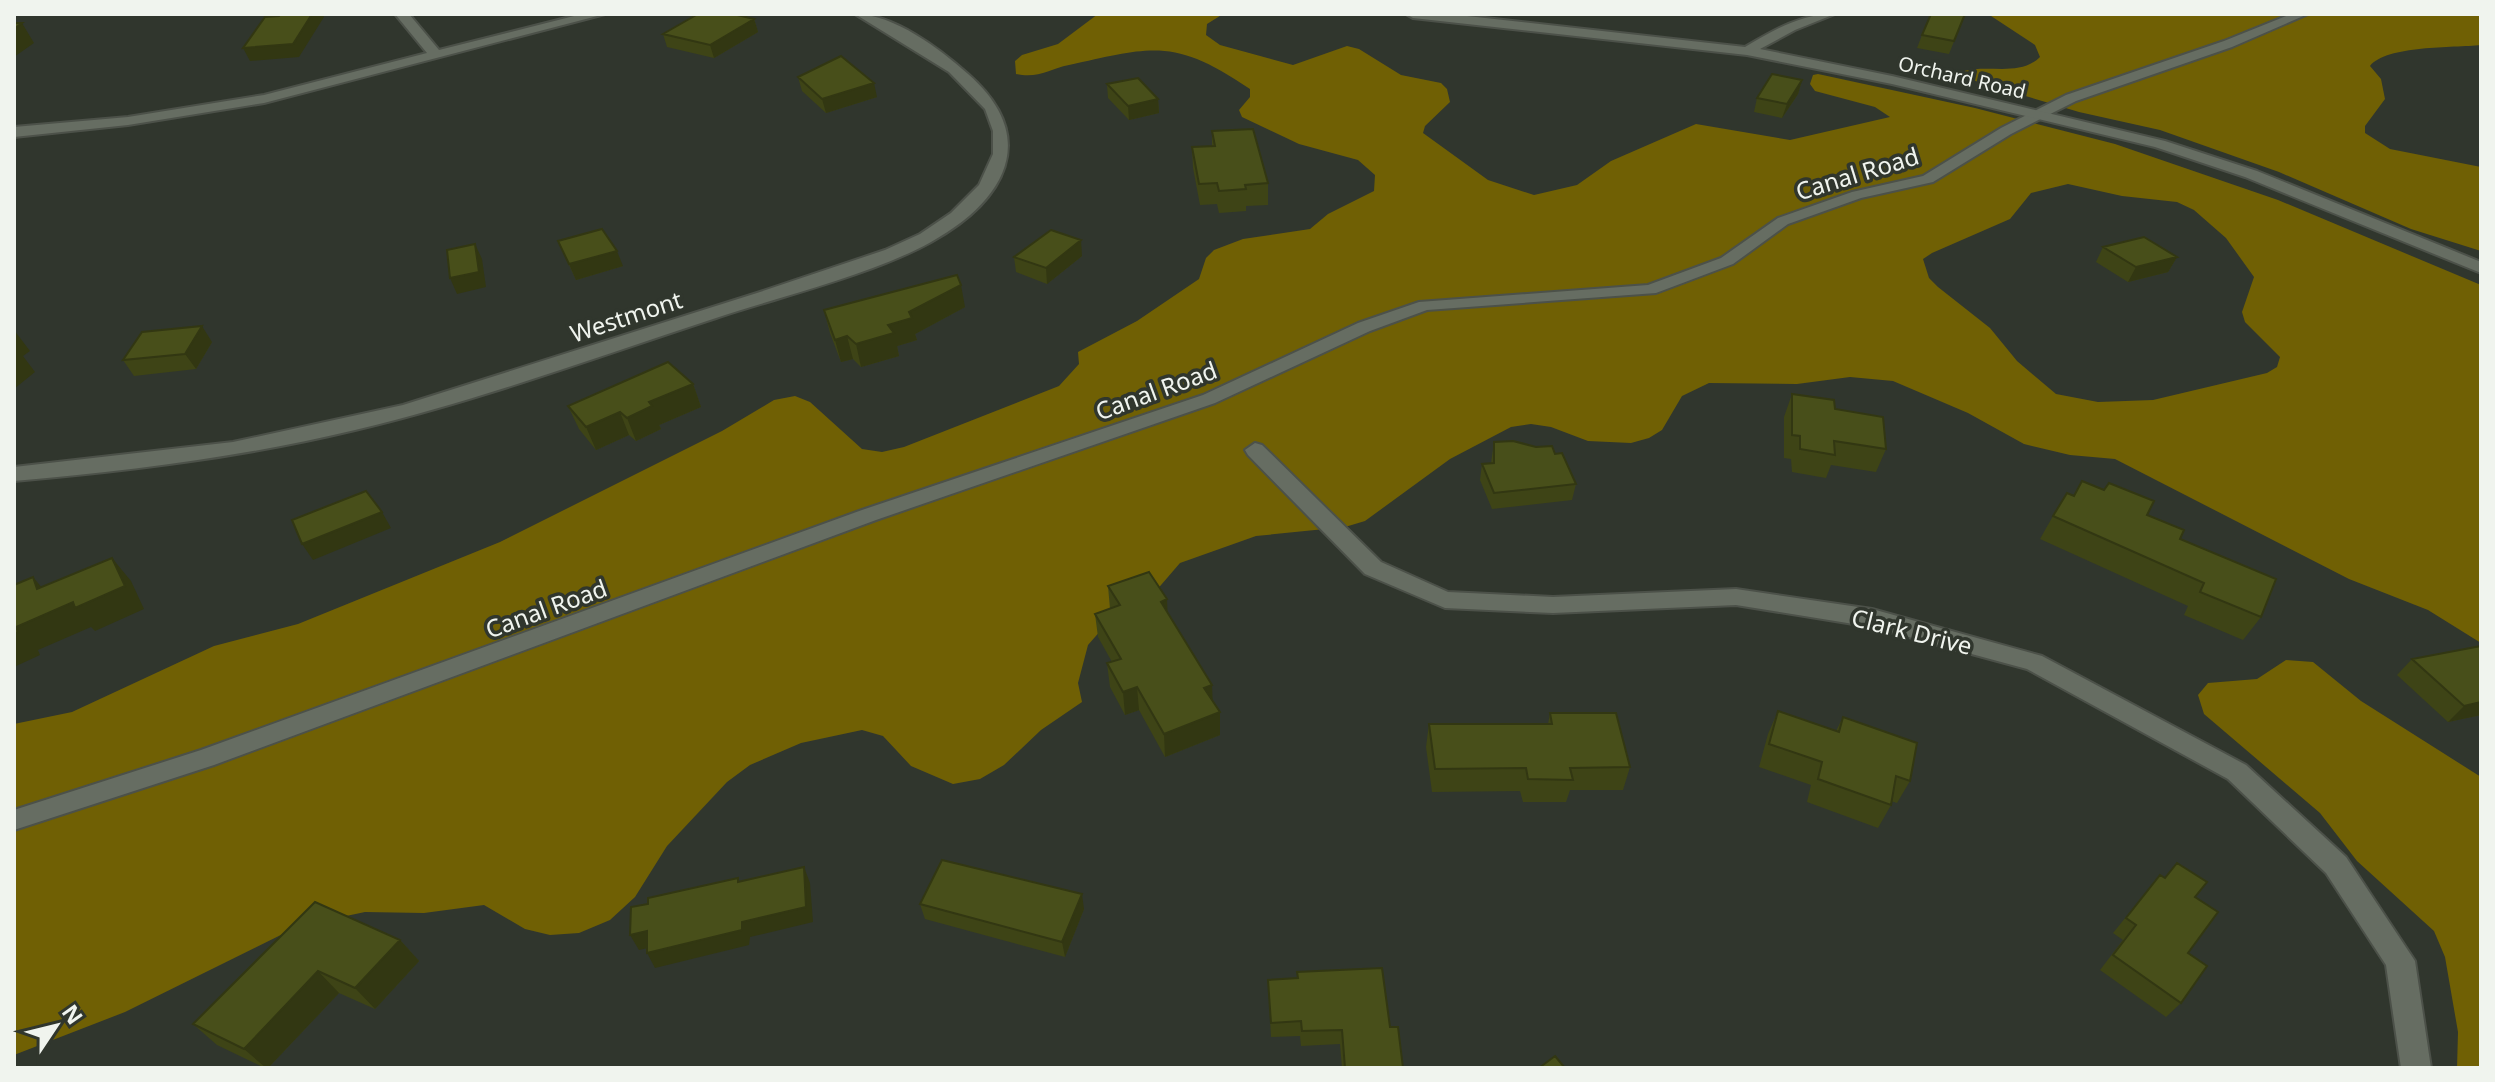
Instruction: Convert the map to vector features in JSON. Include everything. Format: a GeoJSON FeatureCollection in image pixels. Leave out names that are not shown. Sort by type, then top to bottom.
{"type":"FeatureCollection","features":[{"type":"Feature","properties":{"kind":"street"},"geometry":{"type":"LineString","coordinates":[[402,14],[437,56]]}},
{"type":"Feature","properties":{"kind":"street"},"geometry":{"type":"LineString","coordinates":[[14,132],[140,119],[264,99],[598,14]]}},
{"type":"Feature","properties":{"kind":"street","name":"Westmont"},"geometry":{"type":"LineString","coordinates":[[14,474],[196,455],[309,435],[394,412],[761,297],[899,250],[935,232],[956,217],[990,180],[1001,155],[1002,130],[990,105],[970,82],[911,38],[862,14]]}},
{"type":"Feature","properties":{"kind":"street","name":"Orchard Road"},"geometry":{"type":"LineString","coordinates":[[1413,14],[1747,51],[2160,144],[2251,174],[2481,268]]}},
{"type":"Feature","properties":{"kind":"street"},"geometry":{"type":"LineString","coordinates":[[1747,51],[1790,27],[1828,14]]}},
{"type":"Feature","properties":{"kind":"street","name":"Clark Drive"},"geometry":{"type":"LineString","coordinates":[[1255,450],[1373,568],[1445,600],[1553,605],[1736,597],[1872,618],[2034,662],[2237,772],[2336,865],[2400,961],[2416,1068]]}},
{"type":"Feature","properties":{"kind":"lane","name":"Canal Road"},"geometry":{"type":"LineString","coordinates":[[14,820],[206,758],[869,515],[1209,399],[1364,327],[1425,305],[1650,290],[1727,261],[1783,221],[1857,195],[1928,179],[2038,115],[2084,93],[2228,44],[2302,14]]}},
{"type":"Feature","properties":{"kind":"shaded area"},"geometry":{"type":"Polygon","coordinates":[[[1098,14],[1223,14],[1207,24],[1206,35],[1220,45],[1293,65],[1347,46],[1359,49],[1401,75],[1441,83],[1447,89],[1450,102],[1425,126],[1423,133],[1488,180],[1534,195],[1577,185],[1611,161],[1696,124],[1790,140],[1890,117],[1875,107],[1815,91],[1810,84],[1813,75],[1818,74],[1975,108],[2115,144],[2278,200],[2481,285],[2481,643],[2428,610],[2349,579],[2115,459],[2070,455],[2024,444],[1968,413],[1893,381],[1850,377],[1797,384],[1709,383],[1682,396],[1662,430],[1649,438],[1631,443],[1588,441],[1551,427],[1531,424],[1511,427],[1450,459],[1365,521],[1345,527],[1256,536],[1180,563],[1155,592],[1116,613],[1088,645],[1078,683],[1082,702],[1041,730],[1004,765],[980,779],[953,784],[911,766],[883,736],[862,730],[801,743],[750,765],[727,782],[667,846],[635,897],[610,920],[579,933],[550,935],[525,929],[484,905],[424,913],[365,912],[299,926],[125,1012],[14,1055],[14,724],[72,712],[214,646],[298,624],[500,542],[722,431],[774,400],[795,396],[810,402],[862,449],[882,452],[904,447],[1059,386],[1079,364],[1078,352],[1137,321],[1199,279],[1206,258],[1214,250],[1243,239],[1310,229],[1328,214],[1374,191],[1375,175],[1358,160],[1299,144],[1242,117],[1239,110],[1250,97],[1250,89],[1202,61],[1182,54],[1143,51],[1098,58],[1037,74],[1016,74],[1015,61],[1022,55],[1058,44],[1098,14]],[[2068,184],[2031,193],[2010,219],[1923,259],[1929,278],[1990,328],[2017,361],[2056,394],[2098,402],[2153,400],[2267,373],[2277,367],[2280,357],[2245,322],[2242,312],[2254,277],[2226,238],[2194,210],[2177,202],[2122,196],[2068,184]]]}},
{"type":"Feature","properties":{"kind":"shaded area"},"geometry":{"type":"Polygon","coordinates":[[[1988,14],[2481,14],[2481,45],[2405,51],[2379,59],[2370,66],[2381,79],[2385,99],[2365,126],[2365,133],[2390,149],[2481,167],[2481,251],[2411,229],[2279,172],[2160,130],[2079,112],[1962,77],[1964,71],[1974,69],[2023,67],[2040,57],[2035,45],[1988,14]]]}},
{"type":"Feature","properties":{"kind":"shaded area"},"geometry":{"type":"Polygon","coordinates":[[[2286,660],[2313,662],[2361,701],[2481,777],[2481,1068],[2457,1068],[2458,1032],[2445,957],[2434,931],[2357,861],[2320,813],[2204,714],[2198,695],[2208,683],[2257,679],[2286,660]]]}},
{"type":"Feature","properties":{"kind":"building"},"geometry":{"type":"Polygon","coordinates":[[[312,14],[293,44],[243,48],[265,17],[312,14]]]}},
{"type":"Feature","properties":{"kind":"building"},"geometry":{"type":"Polygon","coordinates":[[[698,14],[733,14],[754,19],[710,45],[663,34],[698,14]]]}},
{"type":"Feature","properties":{"kind":"building"},"geometry":{"type":"Polygon","coordinates":[[[1931,14],[1965,14],[1954,41],[1922,35],[1931,14]]]}},
{"type":"Feature","properties":{"kind":"building"},"geometry":{"type":"Polygon","coordinates":[[[841,56],[874,83],[822,99],[798,77],[841,56]]]}},
{"type":"Feature","properties":{"kind":"building"},"geometry":{"type":"Polygon","coordinates":[[[1772,74],[1802,80],[1787,104],[1757,98],[1772,74]]]}},
{"type":"Feature","properties":{"kind":"building"},"geometry":{"type":"Polygon","coordinates":[[[1138,78],[1158,99],[1128,106],[1107,84],[1138,78]]]}},
{"type":"Feature","properties":{"kind":"building"},"geometry":{"type":"Polygon","coordinates":[[[1253,129],[1268,183],[1219,191],[1217,183],[1199,184],[1192,147],[1215,146],[1212,131],[1253,129]]]}},
{"type":"Feature","properties":{"kind":"building"},"geometry":{"type":"Polygon","coordinates":[[[602,229],[617,251],[569,264],[558,241],[602,229]]]}},
{"type":"Feature","properties":{"kind":"building"},"geometry":{"type":"Polygon","coordinates":[[[1051,230],[1081,240],[1046,268],[1014,257],[1051,230]]]}},
{"type":"Feature","properties":{"kind":"building"},"geometry":{"type":"Polygon","coordinates":[[[2144,237],[2177,257],[2136,267],[2103,247],[2144,237]]]}},
{"type":"Feature","properties":{"kind":"building"},"geometry":{"type":"Polygon","coordinates":[[[475,244],[479,272],[450,278],[447,250],[475,244]]]}},
{"type":"Feature","properties":{"kind":"building"},"geometry":{"type":"Polygon","coordinates":[[[957,275],[961,285],[909,312],[912,318],[888,325],[894,333],[856,344],[847,336],[835,340],[824,310],[957,275]]]}},
{"type":"Feature","properties":{"kind":"building"},"geometry":{"type":"Polygon","coordinates":[[[202,326],[185,354],[123,360],[142,332],[202,326]]]}},
{"type":"Feature","properties":{"kind":"building"},"geometry":{"type":"Polygon","coordinates":[[[668,362],[693,384],[649,402],[652,406],[627,418],[620,412],[586,427],[568,406],[668,362]]]}},
{"type":"Feature","properties":{"kind":"building"},"geometry":{"type":"Polygon","coordinates":[[[1792,394],[1834,400],[1835,409],[1883,417],[1886,449],[1834,441],[1835,455],[1800,449],[1800,436],[1792,435],[1792,394]]]}},
{"type":"Feature","properties":{"kind":"building"},"geometry":{"type":"Polygon","coordinates":[[[1513,441],[1536,447],[1552,446],[1555,454],[1562,453],[1576,484],[1494,493],[1482,464],[1494,463],[1494,442],[1513,441]]]}},
{"type":"Feature","properties":{"kind":"building"},"geometry":{"type":"Polygon","coordinates":[[[2082,481],[2104,490],[2109,483],[2154,501],[2147,515],[2184,530],[2180,539],[2276,579],[2261,617],[2200,592],[2204,583],[2053,516],[2067,493],[2074,496],[2082,481]]]}},
{"type":"Feature","properties":{"kind":"building"},"geometry":{"type":"Polygon","coordinates":[[[366,491],[382,512],[302,544],[292,520],[366,491]]]}},
{"type":"Feature","properties":{"kind":"building"},"geometry":{"type":"Polygon","coordinates":[[[112,558],[125,586],[75,608],[73,602],[16,627],[18,632],[14,634],[14,585],[33,577],[37,589],[112,558]]]}},
{"type":"Feature","properties":{"kind":"building"},"geometry":{"type":"Polygon","coordinates":[[[1149,572],[1167,599],[1161,602],[1212,685],[1204,688],[1220,712],[1164,734],[1137,687],[1123,692],[1107,663],[1121,659],[1095,614],[1120,605],[1108,586],[1149,572]]]}},
{"type":"Feature","properties":{"kind":"building"},"geometry":{"type":"Polygon","coordinates":[[[2481,646],[2481,702],[2464,706],[2412,659],[2481,646]]]}},
{"type":"Feature","properties":{"kind":"building"},"geometry":{"type":"Polygon","coordinates":[[[1778,711],[1839,732],[1843,717],[1917,743],[1910,781],[1896,776],[1891,805],[1818,779],[1822,762],[1769,744],[1778,711]]]}},
{"type":"Feature","properties":{"kind":"building"},"geometry":{"type":"Polygon","coordinates":[[[1550,713],[1616,713],[1630,767],[1570,768],[1573,780],[1528,779],[1526,768],[1435,769],[1429,724],[1552,724],[1550,713]]]}},
{"type":"Feature","properties":{"kind":"building"},"geometry":{"type":"Polygon","coordinates":[[[942,860],[1082,894],[1062,942],[920,904],[942,860]]]}},
{"type":"Feature","properties":{"kind":"building"},"geometry":{"type":"Polygon","coordinates":[[[2177,863],[2207,882],[2195,897],[2218,912],[2188,953],[2207,966],[2181,1003],[2113,955],[2136,925],[2126,918],[2160,875],[2165,878],[2177,863]]]}},
{"type":"Feature","properties":{"kind":"building"},"geometry":{"type":"Polygon","coordinates":[[[804,867],[806,907],[742,922],[742,930],[647,953],[647,931],[630,935],[631,907],[648,904],[648,898],[804,867]]]}},
{"type":"Feature","properties":{"kind":"building"},"geometry":{"type":"Polygon","coordinates":[[[315,902],[400,940],[355,988],[318,971],[244,1049],[193,1024],[315,902]]]}},
{"type":"Feature","properties":{"kind":"building"},"geometry":{"type":"Polygon","coordinates":[[[1382,968],[1390,1027],[1398,1027],[1403,1068],[1345,1068],[1342,1030],[1302,1031],[1301,1021],[1271,1023],[1268,980],[1298,978],[1297,972],[1382,968]]]}},
{"type":"Feature","properties":{"kind":"building"},"geometry":{"type":"Polygon","coordinates":[[[1555,1056],[1565,1068],[1539,1068],[1555,1056]]]}}]}
